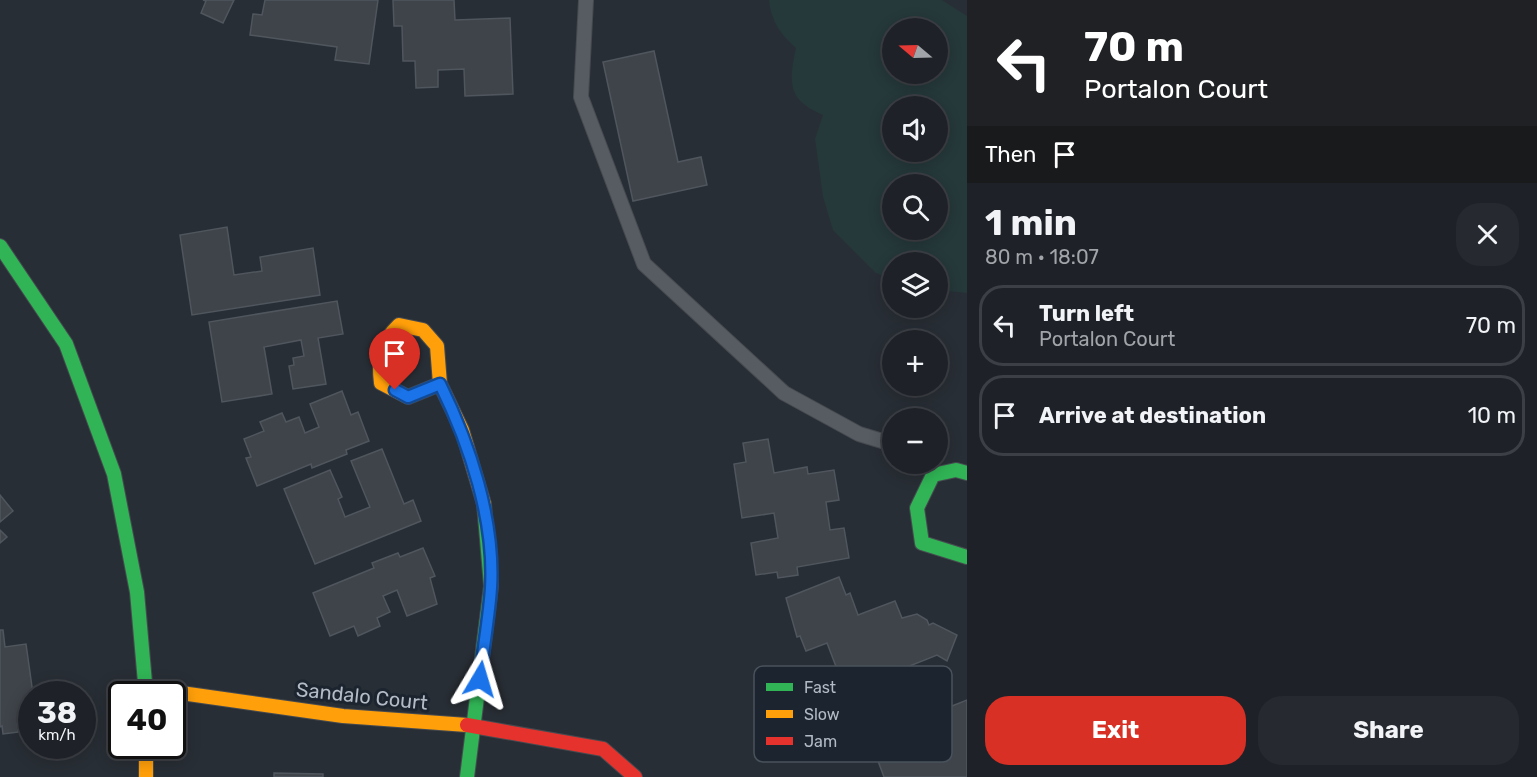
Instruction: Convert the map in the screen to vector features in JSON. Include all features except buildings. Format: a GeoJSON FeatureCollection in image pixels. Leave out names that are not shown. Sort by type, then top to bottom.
{"type":"FeatureCollection","features":[{"type":"Feature","properties":{"kind":"street"},"geometry":{"type":"LineString","coordinates":[[0,246],[66,344],[114,474],[137,592],[145,681]]}},
{"type":"Feature","properties":{"kind":"street"},"geometry":{"type":"LineString","coordinates":[[440,384],[408,397],[381,383],[378,360],[384,338],[399,325],[423,330],[437,346],[440,384],[462,430],[485,507],[491,586],[467,777]]}},
{"type":"Feature","properties":{"kind":"street"},"geometry":{"type":"LineString","coordinates":[[948,470],[967,473]]}},
{"type":"Feature","properties":{"kind":"street"},"geometry":{"type":"LineString","coordinates":[[927,474],[917,508],[922,543],[967,557]]}},
{"type":"Feature","properties":{"kind":"street","name":"Sandalo Court"},"geometry":{"type":"LineString","coordinates":[[186,696],[344,716],[474,726],[603,749],[635,777]]}},
{"type":"Feature","properties":{"kind":"street"},"geometry":{"type":"LineString","coordinates":[[146,759],[146,777]]}},
{"type":"Feature","properties":{"kind":"lane"},"geometry":{"type":"LineString","coordinates":[[586,0],[581,97],[644,264],[784,393],[860,434],[882,441]]}},
{"type":"Feature","properties":{"kind":"shaded area"},"geometry":{"type":"Polygon","coordinates":[[[769,0],[942,0],[967,16],[967,293],[948,291],[948,252],[882,252],[882,276],[876,273],[833,230],[823,197],[815,139],[823,115],[811,109],[797,97],[792,81],[796,48],[777,27],[769,0]]]}},
{"type":"Feature","properties":{"kind":"traffic: fast"},"geometry":{"type":"LineString","coordinates":[[0,246],[66,344],[114,474],[137,592],[145,681]]}},
{"type":"Feature","properties":{"kind":"traffic: fast"},"geometry":{"type":"LineString","coordinates":[[967,473],[956,470],[933,475],[917,508],[922,543],[967,557]]}},
{"type":"Feature","properties":{"kind":"traffic: fast"},"geometry":{"type":"LineString","coordinates":[[467,777],[491,586],[484,504]]}},
{"type":"Feature","properties":{"kind":"traffic: slow"},"geometry":{"type":"LineString","coordinates":[[440,384],[408,397],[381,383],[382,351],[388,338],[399,325],[423,330],[437,346],[440,384],[462,430],[484,504]]}},
{"type":"Feature","properties":{"kind":"traffic: slow"},"geometry":{"type":"LineString","coordinates":[[186,694],[343,716],[467,725]]}},
{"type":"Feature","properties":{"kind":"traffic: slow"},"geometry":{"type":"LineString","coordinates":[[146,759],[146,777]]}},
{"type":"Feature","properties":{"kind":"traffic: jam"},"geometry":{"type":"LineString","coordinates":[[467,725],[603,749],[635,777]]}},
{"type":"Feature","properties":{"kind":"route"},"geometry":{"type":"LineString","coordinates":[[395,390],[408,397],[440,384],[462,430],[485,507],[491,586],[480,679]]}}]}
